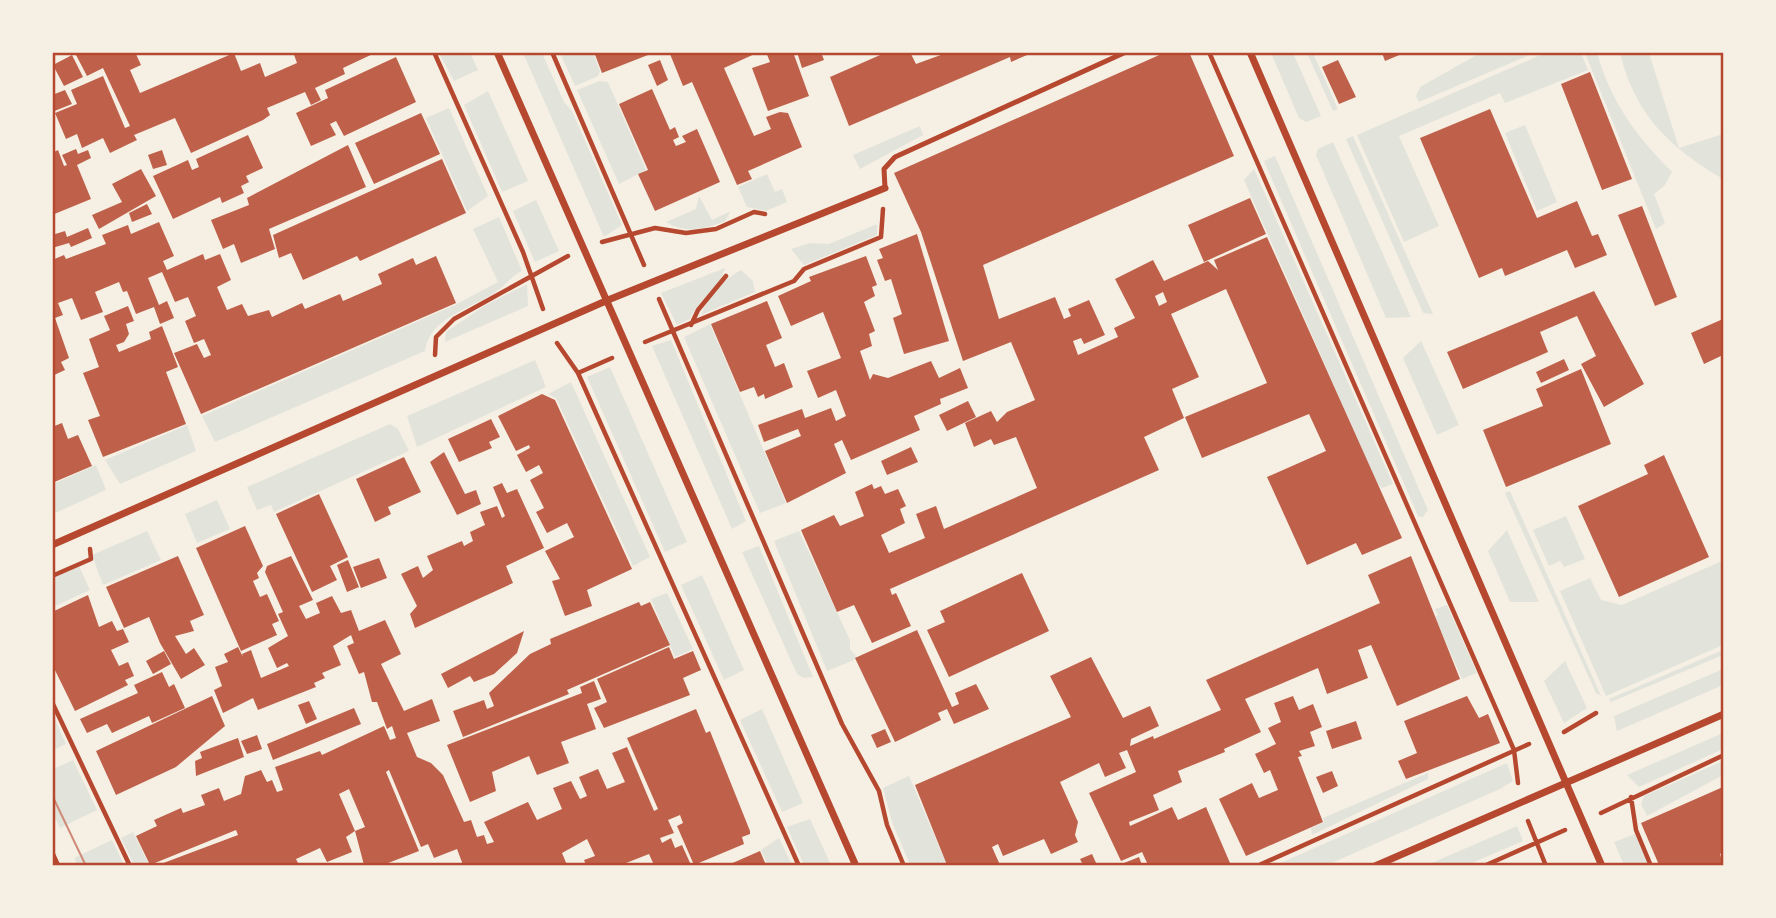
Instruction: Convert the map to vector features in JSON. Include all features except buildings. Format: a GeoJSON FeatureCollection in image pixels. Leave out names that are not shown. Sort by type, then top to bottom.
{"type":"FeatureCollection","features":[{"type":"Feature","properties":{"kind":"street"},"geometry":{"type":"LineString","coordinates":[[497,52],[856,866]]}},
{"type":"Feature","properties":{"kind":"street"},"geometry":{"type":"LineString","coordinates":[[1250,52],[1602,866]]}},
{"type":"Feature","properties":{"kind":"street"},"geometry":{"type":"LineString","coordinates":[[52,545],[652,281],[884,188]]}},
{"type":"Feature","properties":{"kind":"street"},"geometry":{"type":"LineString","coordinates":[[1375,866],[1724,714]]}},
{"type":"Feature","properties":{"kind":"street"},"geometry":{"type":"LineString","coordinates":[[52,855],[57,866]]}},
{"type":"Feature","properties":{"kind":"lane"},"geometry":{"type":"LineString","coordinates":[[884,188],[884,169],[895,158],[1126,52]]}},
{"type":"Feature","properties":{"kind":"path"},"geometry":{"type":"LineString","coordinates":[[434,52],[523,252],[560,350],[578,373],[799,866]]}},
{"type":"Feature","properties":{"kind":"path"},"geometry":{"type":"LineString","coordinates":[[552,52],[842,724],[879,791],[887,825],[904,866]]}},
{"type":"Feature","properties":{"kind":"path"},"geometry":{"type":"LineString","coordinates":[[1209,52],[1514,750],[1520,802],[1546,866]]}},
{"type":"Feature","properties":{"kind":"path"},"geometry":{"type":"LineString","coordinates":[[578,373],[655,337],[675,333],[794,281],[804,268],[881,237],[884,188]]}},
{"type":"Feature","properties":{"kind":"path"},"geometry":{"type":"LineString","coordinates":[[690,326],[744,244]]}},
{"type":"Feature","properties":{"kind":"path"},"geometry":{"type":"LineString","coordinates":[[52,702],[130,866]]}},
{"type":"Feature","properties":{"kind":"path"},"geometry":{"type":"LineString","coordinates":[[1256,866],[1514,750]]}},
{"type":"Feature","properties":{"kind":"path"},"geometry":{"type":"LineString","coordinates":[[1484,866],[1724,755]]}},
{"type":"Feature","properties":{"kind":"path"},"geometry":{"type":"LineString","coordinates":[[1631,797],[1636,830],[1651,866]]}},
{"type":"Feature","properties":{"kind":"shaded area"},"geometry":{"type":"Polygon","coordinates":[[[530,52],[542,53],[564,102],[572,111],[622,225],[604,237],[524,55],[530,52]]]}},
{"type":"Feature","properties":{"kind":"shaded area"},"geometry":{"type":"Polygon","coordinates":[[[439,53],[470,53],[478,70],[454,81],[439,53]]]}},
{"type":"Feature","properties":{"kind":"shaded area"},"geometry":{"type":"Polygon","coordinates":[[[560,53],[593,53],[600,71],[598,76],[575,86],[560,53]]]}},
{"type":"Feature","properties":{"kind":"shaded area"},"geometry":{"type":"Polygon","coordinates":[[[1271,53],[1293,53],[1321,116],[1306,122],[1299,118],[1271,53]]]}},
{"type":"Feature","properties":{"kind":"shaded area"},"geometry":{"type":"Polygon","coordinates":[[[1307,53],[1313,53],[1338,109],[1333,111],[1307,53]]]}},
{"type":"Feature","properties":{"kind":"shaded area"},"geometry":{"type":"Polygon","coordinates":[[[1480,53],[1526,53],[1527,56],[1419,102],[1416,96],[1420,87],[1480,53]]]}},
{"type":"Feature","properties":{"kind":"shaded area"},"geometry":{"type":"Polygon","coordinates":[[[1545,53],[1581,53],[1588,70],[1505,103],[1500,93],[1399,136],[1439,226],[1404,242],[1357,135],[1545,53]]]}},
{"type":"Feature","properties":{"kind":"shaded area"},"geometry":{"type":"Polygon","coordinates":[[[1585,53],[1597,53],[1617,103],[1647,145],[1672,172],[1665,185],[1654,194],[1665,223],[1656,229],[1585,53]]]}},
{"type":"Feature","properties":{"kind":"shaded area"},"geometry":{"type":"Polygon","coordinates":[[[1620,53],[1649,53],[1679,148],[1723,134],[1723,179],[1687,155],[1671,142],[1657,128],[1635,94],[1620,53]]]}},
{"type":"Feature","properties":{"kind":"shaded area"},"geometry":{"type":"Polygon","coordinates":[[[600,81],[608,82],[646,170],[619,184],[577,90],[600,81]]]}},
{"type":"Feature","properties":{"kind":"shaded area"},"geometry":{"type":"Polygon","coordinates":[[[488,91],[528,181],[502,192],[464,105],[488,91]]]}},
{"type":"Feature","properties":{"kind":"shaded area"},"geometry":{"type":"Polygon","coordinates":[[[449,108],[488,196],[467,211],[426,118],[449,108]]]}},
{"type":"Feature","properties":{"kind":"shaded area"},"geometry":{"type":"Polygon","coordinates":[[[1525,125],[1557,202],[1537,211],[1505,133],[1525,125]]]}},
{"type":"Feature","properties":{"kind":"shaded area"},"geometry":{"type":"Polygon","coordinates":[[[920,126],[923,135],[860,169],[853,155],[920,126]]]}},
{"type":"Feature","properties":{"kind":"shaded area"},"geometry":{"type":"Polygon","coordinates":[[[1353,136],[1433,314],[1423,313],[1346,139],[1353,136]]]}},
{"type":"Feature","properties":{"kind":"shaded area"},"geometry":{"type":"Polygon","coordinates":[[[1333,142],[1411,317],[1386,318],[1316,155],[1318,149],[1333,142]]]}},
{"type":"Feature","properties":{"kind":"shaded area"},"geometry":{"type":"Polygon","coordinates":[[[1275,156],[1428,510],[1423,517],[1418,516],[1264,161],[1275,156]]]}},
{"type":"Feature","properties":{"kind":"shaded area"},"geometry":{"type":"Polygon","coordinates":[[[1254,169],[1393,484],[1382,488],[1377,484],[1244,180],[1254,169]]]}},
{"type":"Feature","properties":{"kind":"shaded area"},"geometry":{"type":"Polygon","coordinates":[[[767,174],[775,192],[782,189],[787,202],[766,211],[747,207],[738,187],[767,174]]]}},
{"type":"Feature","properties":{"kind":"shaded area"},"geometry":{"type":"Polygon","coordinates":[[[699,196],[712,220],[731,211],[725,221],[695,229],[680,228],[666,222],[696,209],[699,196]]]}},
{"type":"Feature","properties":{"kind":"shaded area"},"geometry":{"type":"Polygon","coordinates":[[[536,200],[559,251],[535,262],[513,211],[536,200]]]}},
{"type":"Feature","properties":{"kind":"shaded area"},"geometry":{"type":"Polygon","coordinates":[[[499,217],[522,271],[487,298],[444,321],[435,329],[425,351],[215,442],[202,416],[455,305],[498,282],[473,229],[499,217]]]}},
{"type":"Feature","properties":{"kind":"shaded area"},"geometry":{"type":"Polygon","coordinates":[[[877,224],[877,235],[804,265],[791,249],[810,243],[829,244],[877,224]]]}},
{"type":"Feature","properties":{"kind":"shaded area"},"geometry":{"type":"Polygon","coordinates":[[[725,268],[719,281],[690,319],[677,325],[661,293],[725,268]]]}},
{"type":"Feature","properties":{"kind":"shaded area"},"geometry":{"type":"Polygon","coordinates":[[[741,270],[753,281],[755,292],[701,315],[717,289],[741,270]]]}},
{"type":"Feature","properties":{"kind":"shaded area"},"geometry":{"type":"Polygon","coordinates":[[[527,284],[528,306],[445,342],[446,332],[484,306],[527,284]]]}},
{"type":"Feature","properties":{"kind":"shaded area"},"geometry":{"type":"Polygon","coordinates":[[[710,324],[786,503],[760,513],[684,337],[710,324]]]}},
{"type":"Feature","properties":{"kind":"shaded area"},"geometry":{"type":"Polygon","coordinates":[[[671,340],[746,521],[732,529],[652,346],[671,340]]]}},
{"type":"Feature","properties":{"kind":"shaded area"},"geometry":{"type":"Polygon","coordinates":[[[1421,341],[1459,425],[1437,435],[1403,358],[1421,341]]]}},
{"type":"Feature","properties":{"kind":"shaded area"},"geometry":{"type":"Polygon","coordinates":[[[535,360],[546,387],[417,447],[407,416],[535,360]]]}},
{"type":"Feature","properties":{"kind":"shaded area"},"geometry":{"type":"Polygon","coordinates":[[[610,367],[687,542],[665,552],[587,377],[610,367]]]}},
{"type":"Feature","properties":{"kind":"shaded area"},"geometry":{"type":"Polygon","coordinates":[[[571,382],[650,557],[633,566],[556,398],[548,394],[571,382]]]}},
{"type":"Feature","properties":{"kind":"shaded area"},"geometry":{"type":"Polygon","coordinates":[[[390,424],[398,429],[409,451],[274,512],[271,505],[257,510],[247,487],[390,424]]]}},
{"type":"Feature","properties":{"kind":"shaded area"},"geometry":{"type":"Polygon","coordinates":[[[187,425],[196,451],[120,484],[105,460],[187,425]]]}},
{"type":"Feature","properties":{"kind":"shaded area"},"geometry":{"type":"Polygon","coordinates":[[[96,465],[106,490],[53,514],[53,484],[96,465]]]}},
{"type":"Feature","properties":{"kind":"shaded area"},"geometry":{"type":"Polygon","coordinates":[[[1510,491],[1601,696],[1596,693],[1505,493],[1510,491]]]}},
{"type":"Feature","properties":{"kind":"shaded area"},"geometry":{"type":"Polygon","coordinates":[[[217,500],[230,529],[197,543],[185,514],[217,500]]]}},
{"type":"Feature","properties":{"kind":"shaded area"},"geometry":{"type":"Polygon","coordinates":[[[1566,516],[1585,559],[1564,567],[1560,561],[1549,566],[1533,530],[1566,516]]]}},
{"type":"Feature","properties":{"kind":"shaded area"},"geometry":{"type":"Polygon","coordinates":[[[1507,530],[1539,602],[1510,602],[1488,551],[1507,530]]]}},
{"type":"Feature","properties":{"kind":"shaded area"},"geometry":{"type":"Polygon","coordinates":[[[147,531],[161,560],[103,585],[92,555],[147,531]]]}},
{"type":"Feature","properties":{"kind":"shaded area"},"geometry":{"type":"Polygon","coordinates":[[[799,531],[850,640],[850,649],[856,656],[854,660],[827,671],[774,541],[799,531]]]}},
{"type":"Feature","properties":{"kind":"shaded area"},"geometry":{"type":"Polygon","coordinates":[[[759,546],[813,677],[804,678],[797,674],[742,552],[759,546]]]}},
{"type":"Feature","properties":{"kind":"shaded area"},"geometry":{"type":"Polygon","coordinates":[[[1722,561],[1723,645],[1606,696],[1560,591],[1590,578],[1601,600],[1622,605],[1722,561]]]}},
{"type":"Feature","properties":{"kind":"shaded area"},"geometry":{"type":"Polygon","coordinates":[[[79,566],[90,590],[53,607],[52,578],[79,566]]]}},
{"type":"Feature","properties":{"kind":"shaded area"},"geometry":{"type":"Polygon","coordinates":[[[702,575],[744,670],[724,680],[681,585],[702,575]]]}},
{"type":"Feature","properties":{"kind":"shaded area"},"geometry":{"type":"Polygon","coordinates":[[[667,593],[693,649],[675,657],[651,599],[667,593]]]}},
{"type":"Feature","properties":{"kind":"shaded area"},"geometry":{"type":"Polygon","coordinates":[[[1447,605],[1477,673],[1462,679],[1435,617],[1438,615],[1435,609],[1447,605]]]}},
{"type":"Feature","properties":{"kind":"shaded area"},"geometry":{"type":"Polygon","coordinates":[[[1723,650],[1723,655],[1611,702],[1609,699],[1723,650]]]}},
{"type":"Feature","properties":{"kind":"shaded area"},"geometry":{"type":"Polygon","coordinates":[[[1565,661],[1587,708],[1564,723],[1544,681],[1565,661]]]}},
{"type":"Feature","properties":{"kind":"shaded area"},"geometry":{"type":"Polygon","coordinates":[[[1723,669],[1723,685],[1617,731],[1614,716],[1723,669]]]}},
{"type":"Feature","properties":{"kind":"shaded area"},"geometry":{"type":"Polygon","coordinates":[[[762,709],[803,803],[782,812],[740,720],[762,709]]]}},
{"type":"Feature","properties":{"kind":"shaded area"},"geometry":{"type":"Polygon","coordinates":[[[53,715],[66,744],[52,750],[53,715]]]}},
{"type":"Feature","properties":{"kind":"shaded area"},"geometry":{"type":"Polygon","coordinates":[[[1723,733],[1723,749],[1639,787],[1627,775],[1723,733]]]}},
{"type":"Feature","properties":{"kind":"shaded area"},"geometry":{"type":"Polygon","coordinates":[[[73,760],[97,810],[60,828],[53,813],[53,769],[73,760]]]}},
{"type":"Feature","properties":{"kind":"shaded area"},"geometry":{"type":"Polygon","coordinates":[[[1723,761],[1723,775],[1647,816],[1641,804],[1644,796],[1723,761]]]}},
{"type":"Feature","properties":{"kind":"shaded area"},"geometry":{"type":"Polygon","coordinates":[[[1507,763],[1513,781],[1500,789],[1327,865],[1276,865],[1507,763]]]}},
{"type":"Feature","properties":{"kind":"shaded area"},"geometry":{"type":"Polygon","coordinates":[[[1428,773],[1428,779],[1312,835],[1311,828],[1324,822],[1323,818],[1428,773]]]}},
{"type":"Feature","properties":{"kind":"shaded area"},"geometry":{"type":"Polygon","coordinates":[[[909,776],[947,865],[910,865],[892,822],[883,788],[909,776]]]}},
{"type":"Feature","properties":{"kind":"shaded area"},"geometry":{"type":"Polygon","coordinates":[[[810,819],[831,865],[804,865],[787,827],[810,819]]]}},
{"type":"Feature","properties":{"kind":"shaded area"},"geometry":{"type":"Polygon","coordinates":[[[1517,826],[1523,841],[1467,865],[1427,865],[1517,826]]]}},
{"type":"Feature","properties":{"kind":"shaded area"},"geometry":{"type":"Polygon","coordinates":[[[133,832],[149,865],[134,865],[121,838],[133,832]]]}},
{"type":"Feature","properties":{"kind":"shaded area"},"geometry":{"type":"Polygon","coordinates":[[[1635,834],[1649,865],[1624,865],[1614,842],[1635,834]]]}},
{"type":"Feature","properties":{"kind":"shaded area"},"geometry":{"type":"Polygon","coordinates":[[[779,838],[792,865],[768,865],[761,850],[779,838]]]}},
{"type":"Feature","properties":{"kind":"shaded area"},"geometry":{"type":"Polygon","coordinates":[[[112,840],[124,865],[77,865],[74,858],[112,840]]]}},
{"type":"Feature","properties":{"kind":"tram line"},"geometry":{"type":"LineString","coordinates":[[52,795],[86,866]]}}]}
